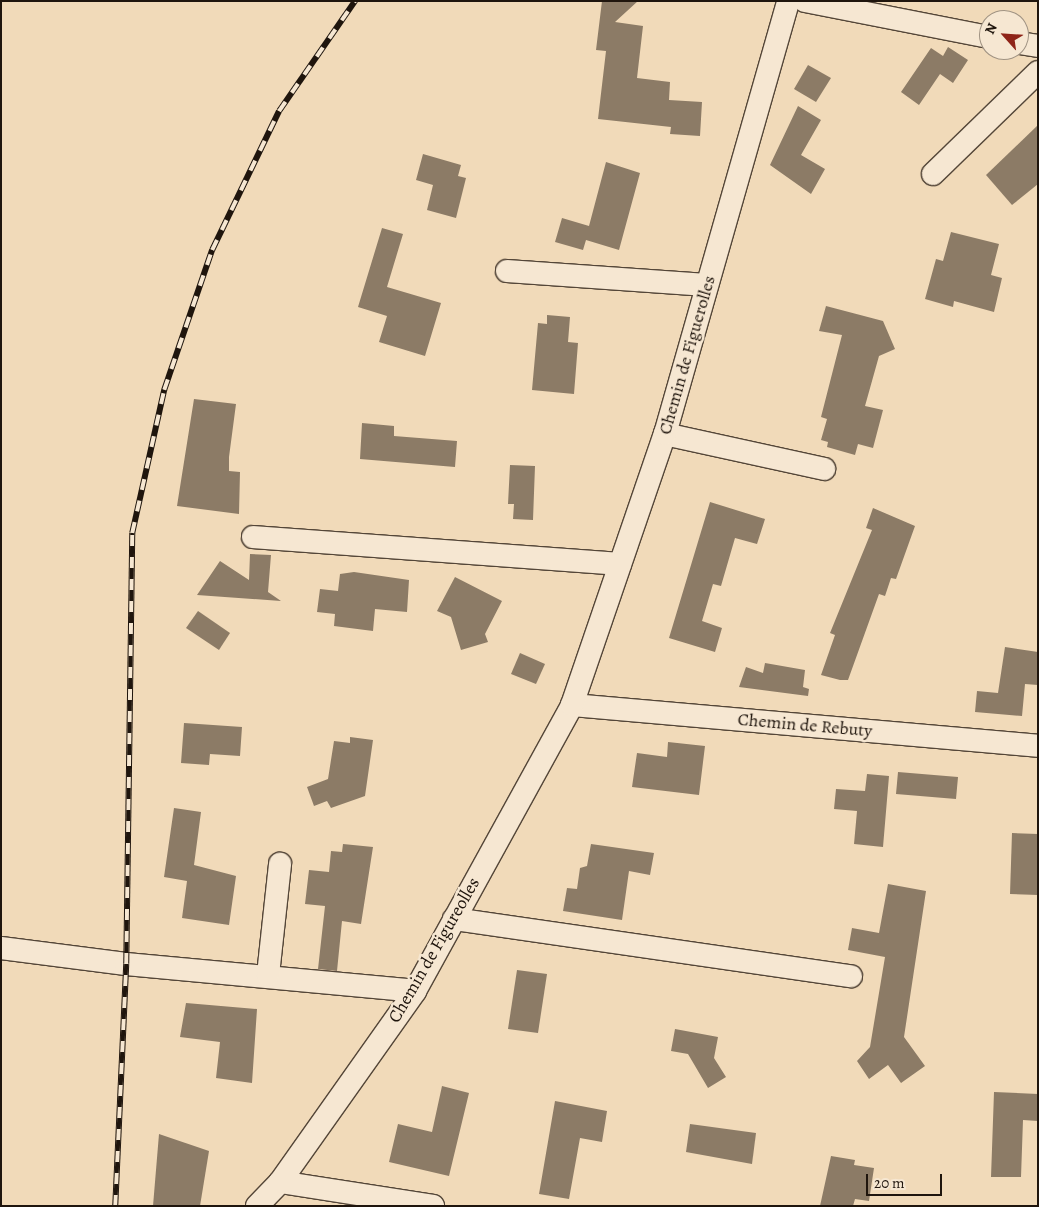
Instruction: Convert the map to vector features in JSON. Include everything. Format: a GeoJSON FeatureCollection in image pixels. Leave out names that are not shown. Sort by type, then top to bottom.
{"type":"FeatureCollection","features":[{"type":"Feature","properties":{"kind":"street","name":"Chemin de Figuerolles"},"geometry":{"type":"LineString","coordinates":[[572,705],[665,434],[788,1]]}},
{"type":"Feature","properties":{"kind":"street"},"geometry":{"type":"LineString","coordinates":[[805,1],[979,35]]}},
{"type":"Feature","properties":{"kind":"street"},"geometry":{"type":"LineString","coordinates":[[933,174],[1038,72]]}},
{"type":"Feature","properties":{"kind":"street"},"geometry":{"type":"LineString","coordinates":[[507,271],[708,285]]}},
{"type":"Feature","properties":{"kind":"street"},"geometry":{"type":"LineString","coordinates":[[665,434],[824,469]]}},
{"type":"Feature","properties":{"kind":"street"},"geometry":{"type":"LineString","coordinates":[[253,537],[620,564]]}},
{"type":"Feature","properties":{"kind":"street","name":"Chemin de Rebuty"},"geometry":{"type":"LineString","coordinates":[[572,705],[1038,746]]}},
{"type":"Feature","properties":{"kind":"street","name":"Chemin de Figureolles"},"geometry":{"type":"LineString","coordinates":[[257,1206],[280,1182],[415,990],[572,705]]}},
{"type":"Feature","properties":{"kind":"street"},"geometry":{"type":"LineString","coordinates":[[268,975],[280,864]]}},
{"type":"Feature","properties":{"kind":"street"},"geometry":{"type":"LineString","coordinates":[[454,919],[852,976]]}},
{"type":"Feature","properties":{"kind":"street"},"geometry":{"type":"LineString","coordinates":[[1,948],[126,964],[268,975],[415,990]]}},
{"type":"Feature","properties":{"kind":"street"},"geometry":{"type":"LineString","coordinates":[[280,1182],[433,1206]]}},
{"type":"Feature","properties":{"kind":"building"},"geometry":{"type":"Polygon","coordinates":[[[602,1],[638,1],[615,22],[643,26],[637,78],[670,82],[669,100],[702,102],[700,136],[670,134],[671,127],[598,119],[606,51],[596,50],[602,1]]]}},
{"type":"Feature","properties":{"kind":"building"},"geometry":{"type":"Polygon","coordinates":[[[948,47],[968,60],[953,83],[940,74],[919,105],[901,92],[931,48],[943,56],[948,47]]]}},
{"type":"Feature","properties":{"kind":"building"},"geometry":{"type":"Polygon","coordinates":[[[808,65],[831,78],[816,102],[794,89],[808,65]]]}},
{"type":"Feature","properties":{"kind":"building"},"geometry":{"type":"Polygon","coordinates":[[[798,106],[821,120],[801,155],[825,169],[811,194],[770,165],[798,106]]]}},
{"type":"Feature","properties":{"kind":"building"},"geometry":{"type":"Polygon","coordinates":[[[1038,125],[1038,184],[1012,205],[986,175],[1038,125]]]}},
{"type":"Feature","properties":{"kind":"building"},"geometry":{"type":"Polygon","coordinates":[[[423,154],[461,165],[458,176],[466,178],[456,218],[427,210],[433,185],[416,180],[423,154]]]}},
{"type":"Feature","properties":{"kind":"building"},"geometry":{"type":"Polygon","coordinates":[[[606,162],[640,173],[619,250],[586,240],[583,250],[555,242],[562,218],[589,226],[606,162]]]}},
{"type":"Feature","properties":{"kind":"building"},"geometry":{"type":"Polygon","coordinates":[[[382,228],[403,234],[387,287],[441,303],[425,356],[379,342],[387,316],[358,307],[382,228]]]}},
{"type":"Feature","properties":{"kind":"building"},"geometry":{"type":"Polygon","coordinates":[[[951,232],[999,244],[991,275],[1002,278],[994,312],[954,301],[953,307],[925,299],[936,259],[943,261],[951,232]]]}},
{"type":"Feature","properties":{"kind":"building"},"geometry":{"type":"Polygon","coordinates":[[[826,306],[883,321],[895,349],[879,356],[865,406],[883,410],[873,448],[858,444],[855,455],[827,447],[828,442],[821,440],[827,419],[821,417],[842,335],[819,331],[826,306]]]}},
{"type":"Feature","properties":{"kind":"building"},"geometry":{"type":"Polygon","coordinates":[[[547,315],[570,317],[568,342],[578,343],[574,394],[532,390],[538,323],[547,324],[547,315]]]}},
{"type":"Feature","properties":{"kind":"building"},"geometry":{"type":"Polygon","coordinates":[[[194,399],[236,404],[229,471],[240,472],[239,514],[177,506],[194,399]]]}},
{"type":"Feature","properties":{"kind":"building"},"geometry":{"type":"Polygon","coordinates":[[[362,423],[394,426],[394,436],[457,441],[455,467],[360,459],[362,423]]]}},
{"type":"Feature","properties":{"kind":"building"},"geometry":{"type":"Polygon","coordinates":[[[510,465],[535,466],[533,520],[513,519],[514,504],[508,504],[510,465]]]}},
{"type":"Feature","properties":{"kind":"building"},"geometry":{"type":"Polygon","coordinates":[[[710,502],[765,519],[757,544],[735,538],[721,586],[713,584],[702,621],[722,628],[715,652],[669,638],[710,502]]]}},
{"type":"Feature","properties":{"kind":"building"},"geometry":{"type":"Polygon","coordinates":[[[873,508],[915,526],[896,579],[891,578],[885,596],[879,594],[848,680],[840,680],[821,675],[835,635],[830,633],[872,530],[866,528],[873,508]]]}},
{"type":"Feature","properties":{"kind":"building"},"geometry":{"type":"Polygon","coordinates":[[[250,554],[271,555],[268,592],[281,601],[197,595],[220,561],[249,580],[250,554]]]}},
{"type":"Feature","properties":{"kind":"building"},"geometry":{"type":"Polygon","coordinates":[[[354,572],[409,580],[407,612],[375,609],[373,631],[334,626],[335,614],[317,612],[320,589],[338,591],[340,574],[354,572]]]}},
{"type":"Feature","properties":{"kind":"building"},"geometry":{"type":"Polygon","coordinates":[[[455,577],[502,601],[485,634],[488,642],[461,650],[451,617],[437,611],[455,577]]]}},
{"type":"Feature","properties":{"kind":"building"},"geometry":{"type":"Polygon","coordinates":[[[198,611],[230,633],[219,650],[186,628],[198,611]]]}},
{"type":"Feature","properties":{"kind":"building"},"geometry":{"type":"Polygon","coordinates":[[[1005,647],[1038,652],[1038,685],[1025,684],[1022,716],[975,712],[977,691],[998,693],[1005,647]]]}},
{"type":"Feature","properties":{"kind":"building"},"geometry":{"type":"Polygon","coordinates":[[[520,653],[545,664],[536,684],[511,674],[520,653]]]}},
{"type":"Feature","properties":{"kind":"building"},"geometry":{"type":"Polygon","coordinates":[[[765,663],[805,670],[803,687],[809,689],[808,696],[739,687],[746,667],[763,673],[765,663]]]}},
{"type":"Feature","properties":{"kind":"building"},"geometry":{"type":"Polygon","coordinates":[[[184,723],[242,727],[240,756],[210,754],[209,765],[181,763],[184,723]]]}},
{"type":"Feature","properties":{"kind":"building"},"geometry":{"type":"Polygon","coordinates":[[[350,737],[373,740],[365,796],[331,808],[327,801],[314,806],[307,787],[328,779],[334,741],[350,743],[350,737]]]}},
{"type":"Feature","properties":{"kind":"building"},"geometry":{"type":"Polygon","coordinates":[[[668,742],[705,746],[699,795],[632,787],[637,753],[667,757],[668,742]]]}},
{"type":"Feature","properties":{"kind":"building"},"geometry":{"type":"Polygon","coordinates":[[[898,772],[958,777],[956,799],[896,794],[898,772]]]}},
{"type":"Feature","properties":{"kind":"building"},"geometry":{"type":"Polygon","coordinates":[[[867,774],[889,776],[883,847],[854,844],[857,811],[834,809],[836,789],[865,791],[867,774]]]}},
{"type":"Feature","properties":{"kind":"building"},"geometry":{"type":"Polygon","coordinates":[[[174,808],[201,812],[194,865],[236,876],[229,925],[182,918],[187,881],[164,877],[174,808]]]}},
{"type":"Feature","properties":{"kind":"building"},"geometry":{"type":"Polygon","coordinates":[[[1012,833],[1038,834],[1038,895],[1010,894],[1012,833]]]}},
{"type":"Feature","properties":{"kind":"building"},"geometry":{"type":"Polygon","coordinates":[[[343,844],[373,847],[361,924],[342,921],[337,971],[318,969],[325,906],[305,904],[309,870],[329,872],[331,851],[342,852],[343,844]]]}},
{"type":"Feature","properties":{"kind":"building"},"geometry":{"type":"Polygon","coordinates":[[[591,844],[654,853],[650,875],[629,871],[622,920],[563,911],[567,888],[577,889],[580,868],[587,866],[591,844]]]}},
{"type":"Feature","properties":{"kind":"building"},"geometry":{"type":"Polygon","coordinates":[[[888,884],[926,891],[904,1037],[925,1066],[901,1083],[888,1065],[869,1079],[857,1061],[870,1047],[885,957],[848,950],[852,928],[879,933],[888,884]]]}},
{"type":"Feature","properties":{"kind":"building"},"geometry":{"type":"Polygon","coordinates":[[[517,970],[547,974],[538,1033],[508,1029],[517,970]]]}},
{"type":"Feature","properties":{"kind":"building"},"geometry":{"type":"Polygon","coordinates":[[[186,1003],[257,1009],[252,1083],[216,1078],[220,1042],[180,1037],[186,1003]]]}},
{"type":"Feature","properties":{"kind":"building"},"geometry":{"type":"Polygon","coordinates":[[[675,1029],[718,1037],[714,1058],[726,1077],[708,1088],[688,1054],[671,1051],[675,1029]]]}},
{"type":"Feature","properties":{"kind":"building"},"geometry":{"type":"Polygon","coordinates":[[[442,1086],[469,1093],[449,1176],[389,1162],[398,1124],[432,1132],[442,1086]]]}},
{"type":"Feature","properties":{"kind":"building"},"geometry":{"type":"Polygon","coordinates":[[[994,1092],[1038,1094],[1038,1121],[1023,1120],[1021,1177],[991,1177],[994,1092]]]}},
{"type":"Feature","properties":{"kind":"building"},"geometry":{"type":"Polygon","coordinates":[[[555,1101],[607,1111],[602,1142],[580,1138],[569,1199],[539,1194],[555,1101]]]}},
{"type":"Feature","properties":{"kind":"building"},"geometry":{"type":"Polygon","coordinates":[[[690,1124],[756,1133],[752,1164],[686,1152],[690,1124]]]}},
{"type":"Feature","properties":{"kind":"building"},"geometry":{"type":"Polygon","coordinates":[[[159,1134],[209,1151],[200,1206],[153,1206],[159,1134]]]}},
{"type":"Feature","properties":{"kind":"building"},"geometry":{"type":"Polygon","coordinates":[[[831,1156],[855,1160],[854,1165],[874,1168],[869,1201],[855,1199],[853,1206],[820,1206],[831,1156]]]}},
{"type":"Feature","properties":{"kind":"railway"},"geometry":{"type":"LineString","coordinates":[[115,1206],[126,964],[132,533],[164,390],[212,250],[279,111],[355,1]]}}]}
